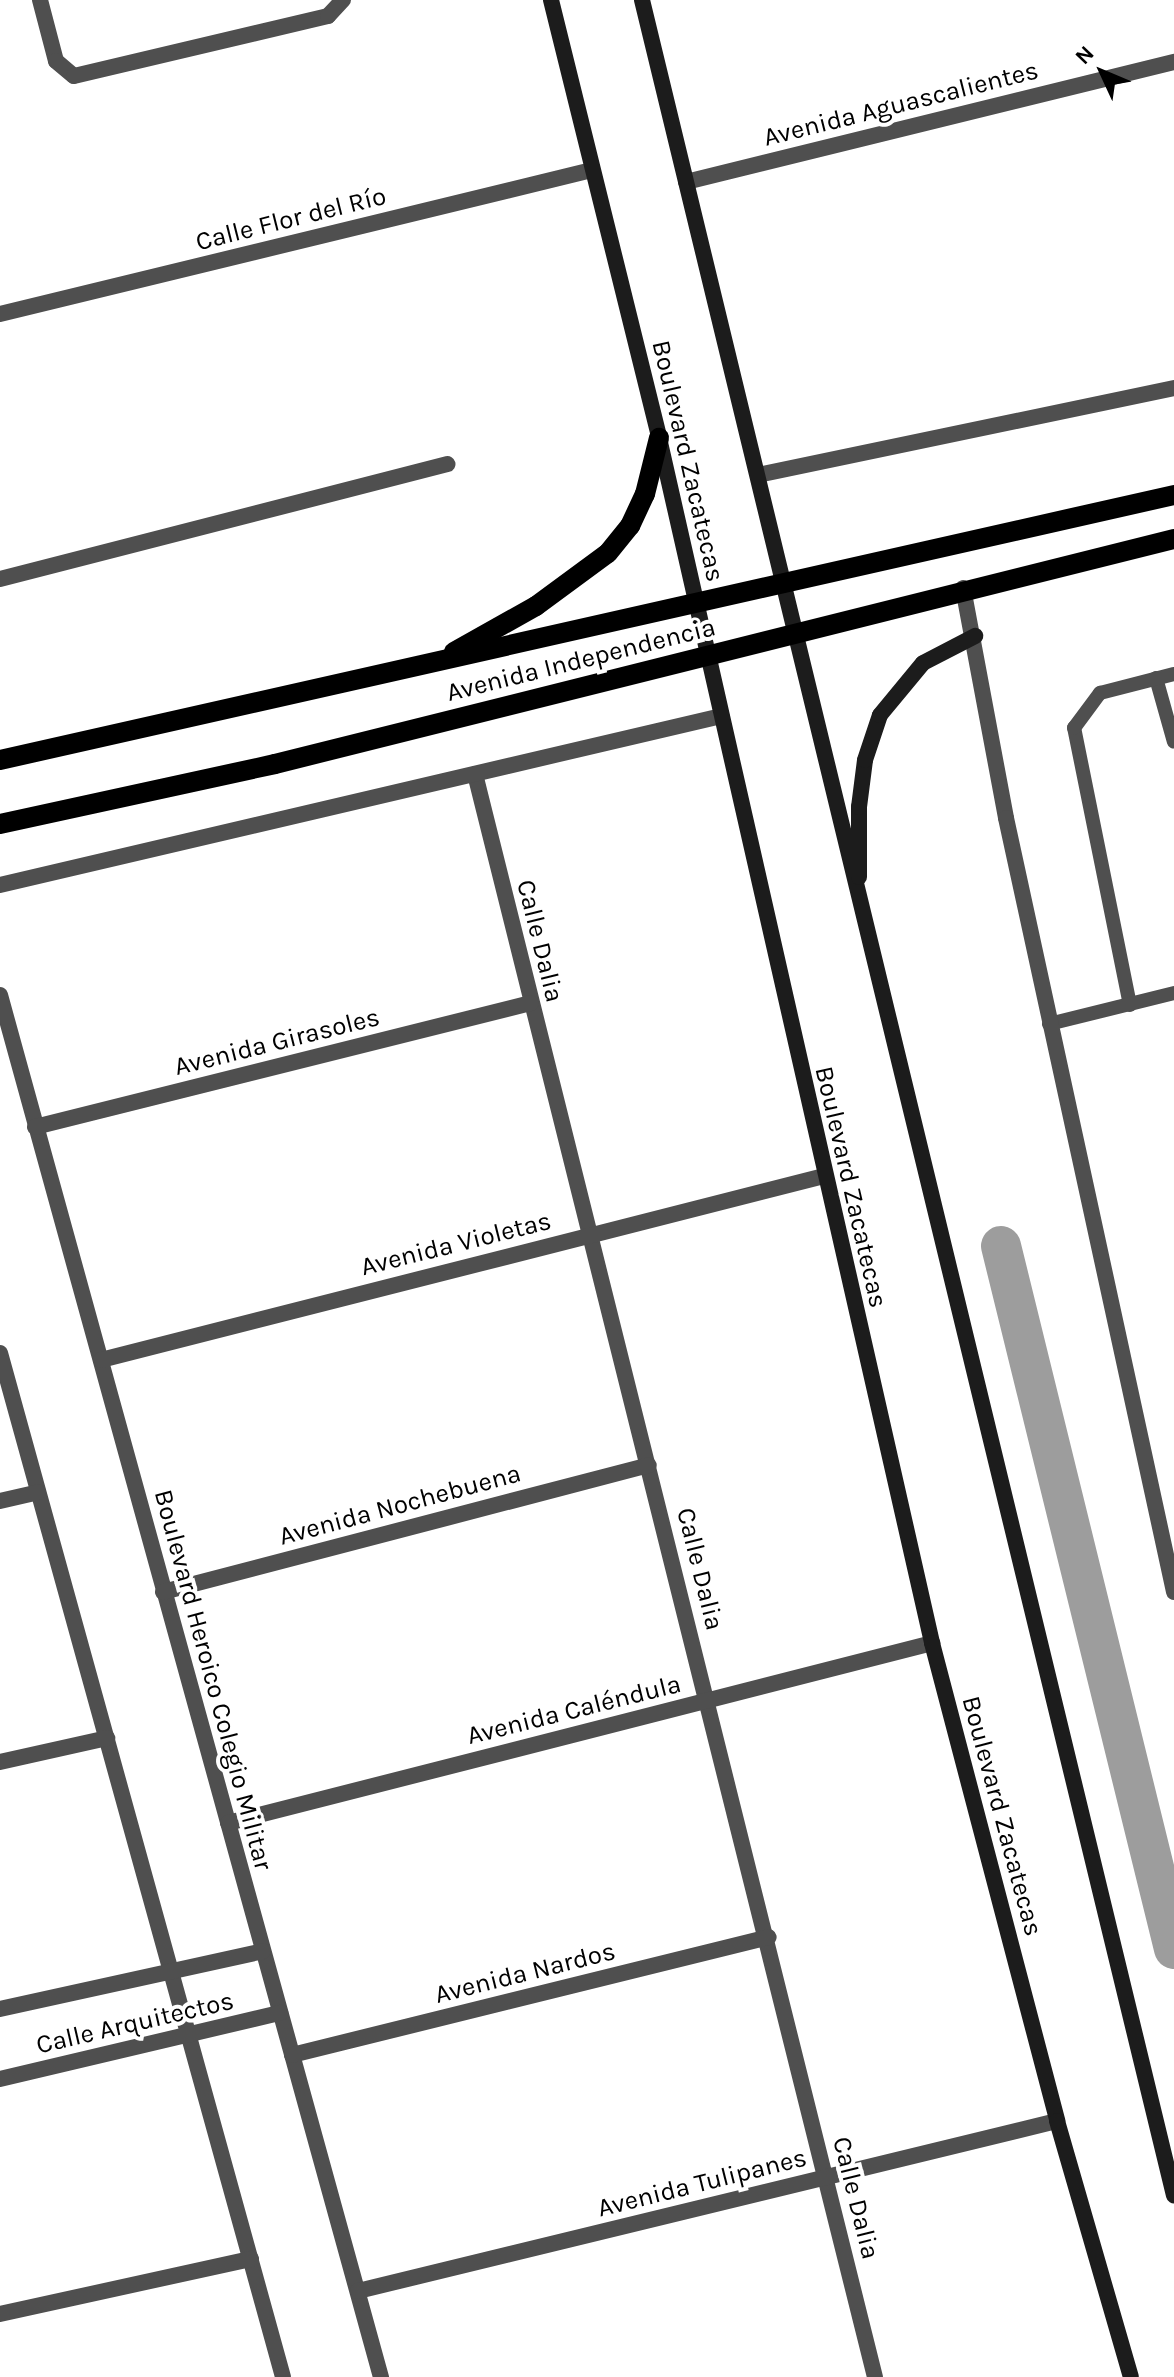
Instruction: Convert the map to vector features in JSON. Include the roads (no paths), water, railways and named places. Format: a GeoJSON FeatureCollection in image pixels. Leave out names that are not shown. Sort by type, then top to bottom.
{"type":"FeatureCollection","features":[{"type":"Feature","properties":{"kind":"main road","name":"Boulevard Zacatecas"},"geometry":{"type":"LineString","coordinates":[[551,0],[659,438],[932,1643],[1057,2121],[1131,2377]]}},
{"type":"Feature","properties":{"kind":"main road"},"geometry":{"type":"LineString","coordinates":[[642,0],[758,475],[787,581],[860,907],[1174,2195]]}},
{"type":"Feature","properties":{"kind":"main road"},"geometry":{"type":"LineString","coordinates":[[435,663],[536,606],[608,553],[630,526],[645,494],[659,438]]}},
{"type":"Feature","properties":{"kind":"main road","name":"Avenida Independencia"},"geometry":{"type":"LineString","coordinates":[[0,760],[1174,495]]}},
{"type":"Feature","properties":{"kind":"main road","name":"Avenida Independencia"},"geometry":{"type":"LineString","coordinates":[[0,824],[275,764],[798,633],[963,588],[1174,539]]}},
{"type":"Feature","properties":{"kind":"main road"},"geometry":{"type":"LineString","coordinates":[[860,907],[859,807],[865,760],[880,715],[898,687],[923,663],[975,636]]}},
{"type":"Feature","properties":{"kind":"street"},"geometry":{"type":"LineString","coordinates":[[40,0],[56,61],[74,76],[328,16],[343,0]]}},
{"type":"Feature","properties":{"kind":"street","name":"Avenida Aguascalientes"},"geometry":{"type":"LineString","coordinates":[[686,182],[1174,62]]}},
{"type":"Feature","properties":{"kind":"street","name":"Calle Flor del Río"},"geometry":{"type":"LineString","coordinates":[[0,314],[592,170]]}},
{"type":"Feature","properties":{"kind":"street"},"geometry":{"type":"LineString","coordinates":[[758,475],[1174,388]]}},
{"type":"Feature","properties":{"kind":"street"},"geometry":{"type":"LineString","coordinates":[[0,579],[447,464]]}},
{"type":"Feature","properties":{"kind":"street"},"geometry":{"type":"LineString","coordinates":[[963,588],[975,636],[1049,1024],[1174,1592]]}},
{"type":"Feature","properties":{"kind":"street"},"geometry":{"type":"LineString","coordinates":[[0,885],[721,716]]}},
{"type":"Feature","properties":{"kind":"street","name":"Calle Dalia"},"geometry":{"type":"LineString","coordinates":[[475,774],[769,1937],[875,2377]]}},
{"type":"Feature","properties":{"kind":"street","name":"Boulevard Heroico Colegio Militar"},"geometry":{"type":"LineString","coordinates":[[0,995],[381,2377]]}},
{"type":"Feature","properties":{"kind":"street","name":"Avenida Girasoles"},"geometry":{"type":"LineString","coordinates":[[35,1127],[531,1003]]}},
{"type":"Feature","properties":{"kind":"street","name":"Avenida Violetas"},"geometry":{"type":"LineString","coordinates":[[101,1360],[824,1176]]}},
{"type":"Feature","properties":{"kind":"street"},"geometry":{"type":"LineString","coordinates":[[0,1353],[283,2377]]}},
{"type":"Feature","properties":{"kind":"street","name":"Avenida Nochebuena"},"geometry":{"type":"LineString","coordinates":[[163,1592],[649,1465]]}},
{"type":"Feature","properties":{"kind":"street"},"geometry":{"type":"LineString","coordinates":[[0,1501],[38,1492]]}},
{"type":"Feature","properties":{"kind":"street","name":"Avenida Caléndula"},"geometry":{"type":"LineString","coordinates":[[228,1823],[932,1643]]}},
{"type":"Feature","properties":{"kind":"street"},"geometry":{"type":"LineString","coordinates":[[0,1762],[107,1738]]}},
{"type":"Feature","properties":{"kind":"street","name":"Avenida Nardos"},"geometry":{"type":"LineString","coordinates":[[292,2055],[769,1937]]}},
{"type":"Feature","properties":{"kind":"street","name":"Calle Arquitectos"},"geometry":{"type":"LineString","coordinates":[[0,2009],[263,1951]]}},
{"type":"Feature","properties":{"kind":"street","name":"Calle Arquitectos"},"geometry":{"type":"LineString","coordinates":[[0,2079],[189,2037],[280,2013]]}},
{"type":"Feature","properties":{"kind":"street","name":"Avenida Tulipanes"},"geometry":{"type":"LineString","coordinates":[[358,2291],[1057,2121]]}},
{"type":"Feature","properties":{"kind":"street"},"geometry":{"type":"LineString","coordinates":[[0,2314],[251,2259]]}},
{"type":"Feature","properties":{"kind":"lane"},"geometry":{"type":"LineString","coordinates":[[1130,1005],[1074,728],[1100,693],[1174,674]]}},
{"type":"Feature","properties":{"kind":"lane"},"geometry":{"type":"LineString","coordinates":[[1156,678],[1174,742]]}},
{"type":"Feature","properties":{"kind":"lane"},"geometry":{"type":"LineString","coordinates":[[1049,1024],[1174,993]]}},
{"type":"Feature","properties":{"kind":"waterway"},"geometry":{"type":"LineString","coordinates":[[1001,1246],[1174,1949]]}}]}
